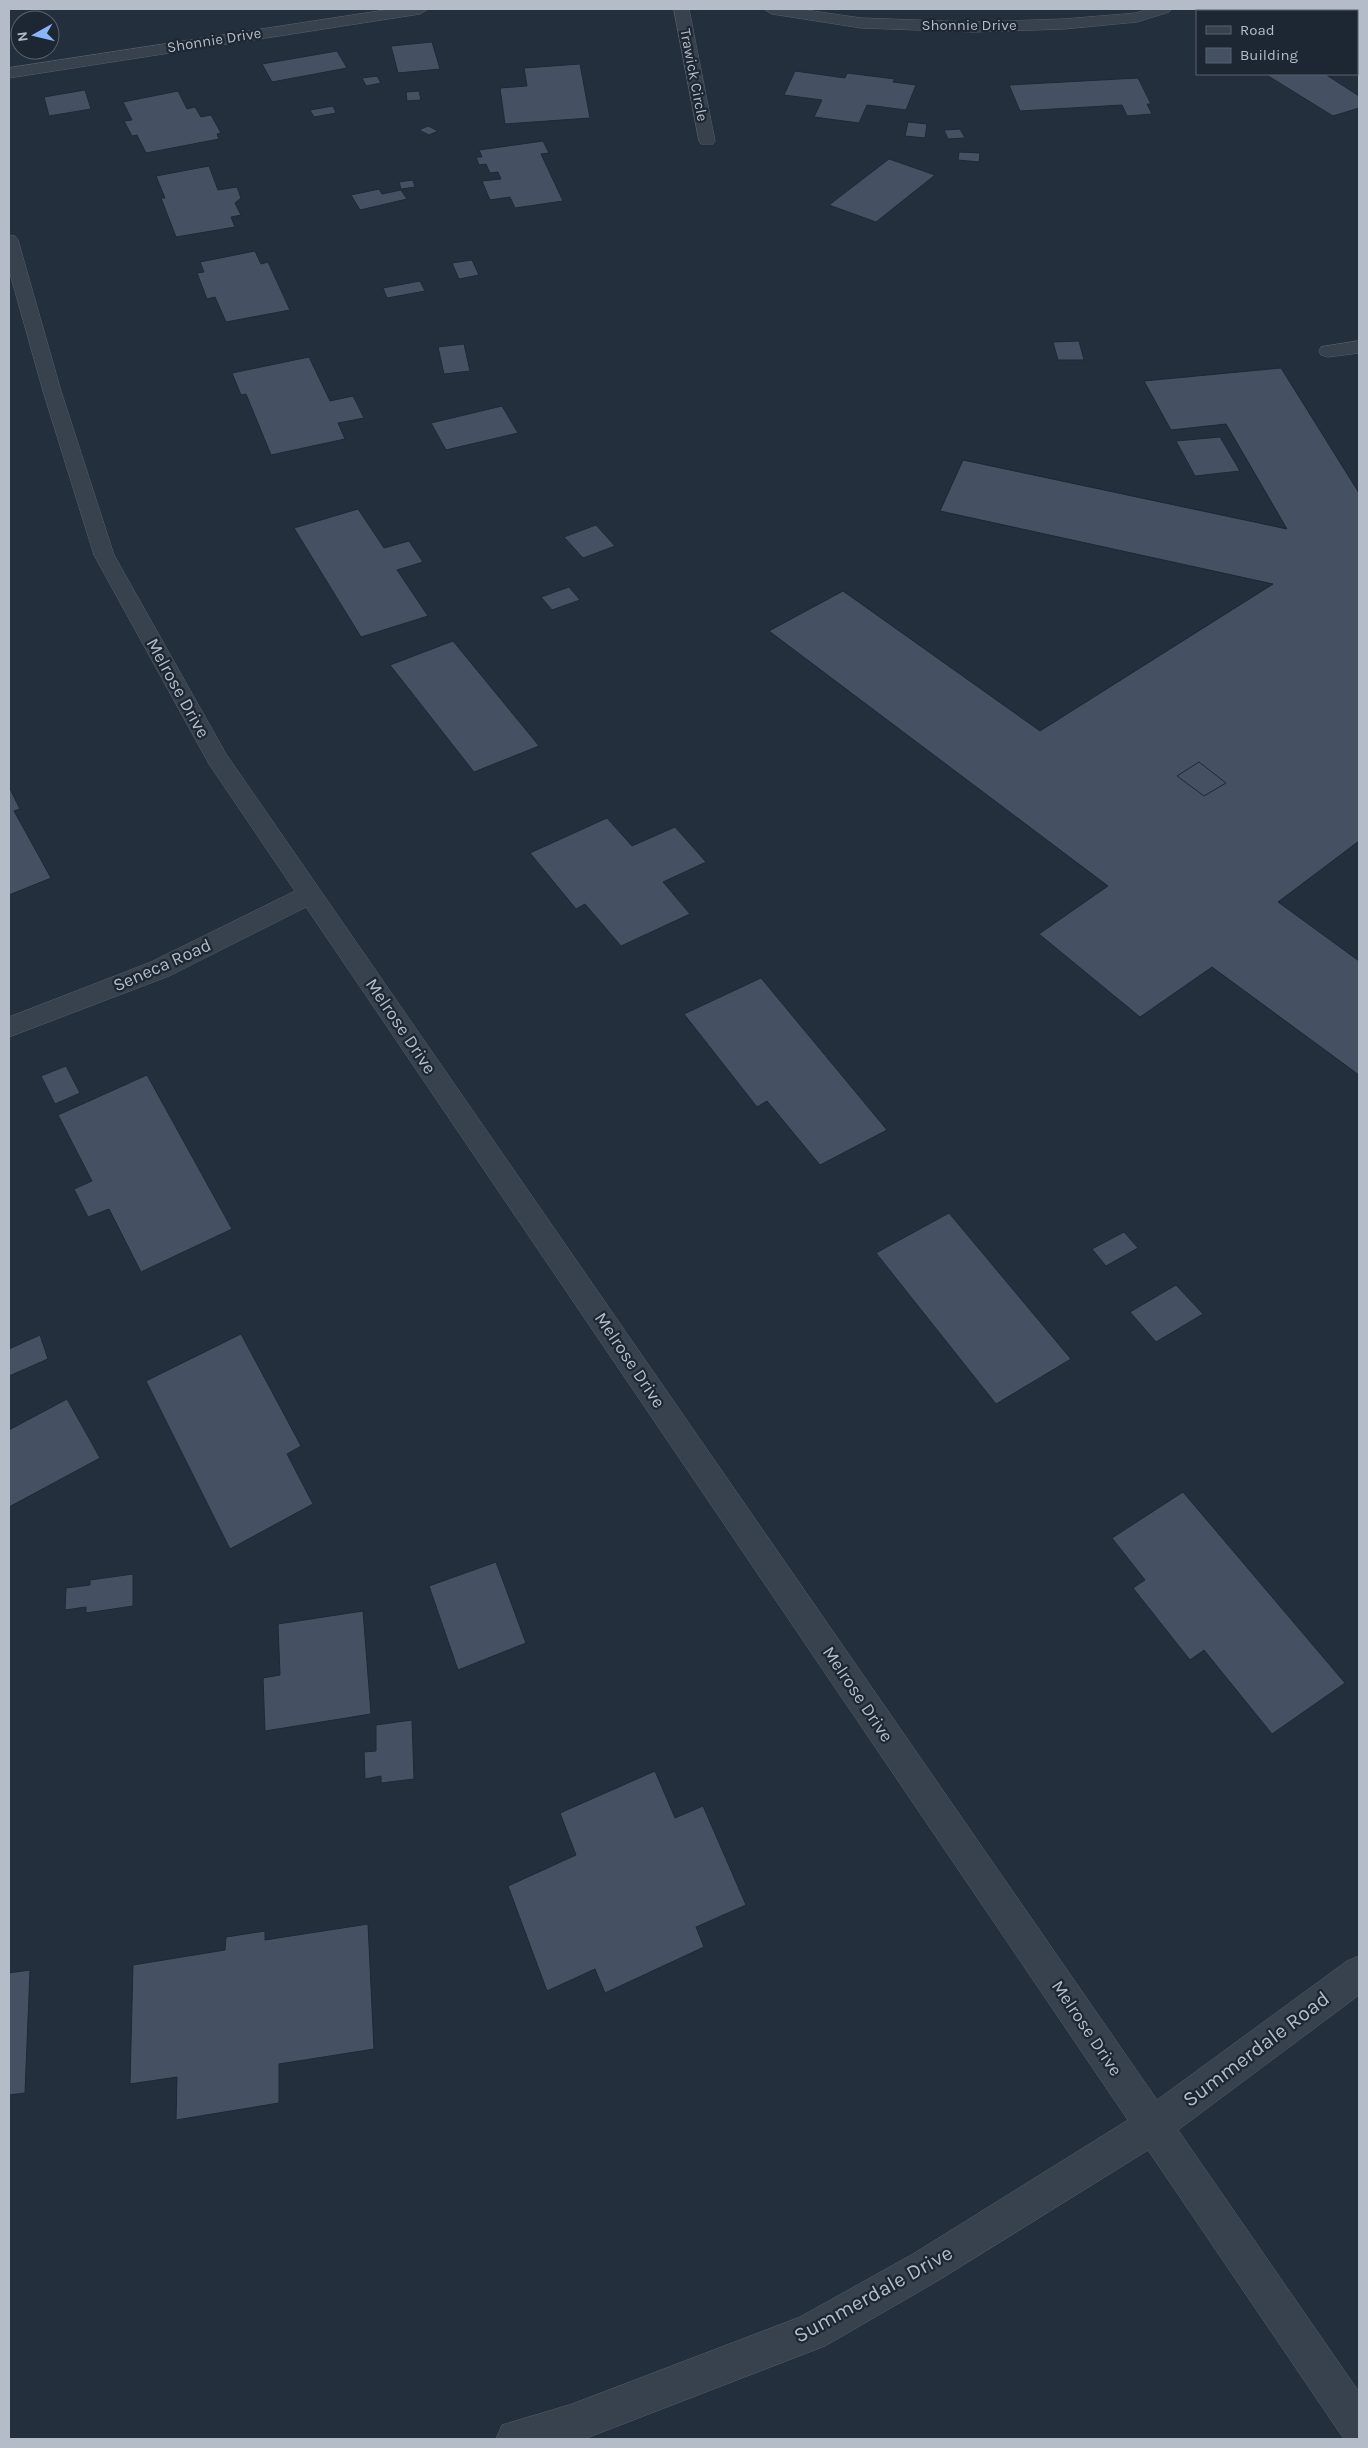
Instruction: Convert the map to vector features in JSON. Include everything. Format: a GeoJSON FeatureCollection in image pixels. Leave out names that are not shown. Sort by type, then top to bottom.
{"type":"FeatureCollection","features":[{"type":"Feature","properties":{"kind":"street","name":"Shonnie Drive"},"geometry":{"type":"LineString","coordinates":[[9,73],[420,9]]}},
{"type":"Feature","properties":{"kind":"street","name":"Trawick Circle"},"geometry":{"type":"LineString","coordinates":[[681,9],[707,141]]}},
{"type":"Feature","properties":{"kind":"street","name":"Shonnie Drive"},"geometry":{"type":"LineString","coordinates":[[772,9],[861,23],[974,27],[1064,24],[1137,17],[1164,9]]}},
{"type":"Feature","properties":{"kind":"street","name":"Melrose Drive"},"geometry":{"type":"LineString","coordinates":[[9,240],[52,391],[104,555],[217,758],[1359,2426]]}},
{"type":"Feature","properties":{"kind":"street"},"geometry":{"type":"LineString","coordinates":[[1328,351],[1359,347]]}},
{"type":"Feature","properties":{"kind":"street","name":"Seneca Road"},"geometry":{"type":"LineString","coordinates":[[9,1026],[160,969],[310,894]]}},
{"type":"Feature","properties":{"kind":"street","name":"Summerdale Road"},"geometry":{"type":"LineString","coordinates":[[1154,2125],[1359,1973]]}},
{"type":"Feature","properties":{"kind":"street","name":"Summerdale Drive"},"geometry":{"type":"LineString","coordinates":[[516,2439],[572,2424],[811,2332],[926,2267],[1154,2125]]}},
{"type":"Feature","properties":{"kind":"building"},"geometry":{"type":"Polygon","coordinates":[[[432,42],[440,69],[398,73],[391,46],[432,42]]]}},
{"type":"Feature","properties":{"kind":"building"},"geometry":{"type":"Polygon","coordinates":[[[337,51],[347,68],[272,82],[262,64],[337,51]]]}},
{"type":"Feature","properties":{"kind":"building"},"geometry":{"type":"Polygon","coordinates":[[[580,64],[590,118],[505,124],[500,88],[527,86],[524,68],[580,64]]]}},
{"type":"Feature","properties":{"kind":"building"},"geometry":{"type":"Polygon","coordinates":[[[795,71],[845,78],[847,73],[895,79],[893,82],[916,85],[906,110],[867,105],[859,123],[814,117],[822,100],[784,95],[795,71]]]}},
{"type":"Feature","properties":{"kind":"building"},"geometry":{"type":"Polygon","coordinates":[[[1267,75],[1327,75],[1359,96],[1359,108],[1333,116],[1267,75]]]}},
{"type":"Feature","properties":{"kind":"building"},"geometry":{"type":"Polygon","coordinates":[[[377,76],[381,83],[366,86],[362,78],[377,76]]]}},
{"type":"Feature","properties":{"kind":"building"},"geometry":{"type":"Polygon","coordinates":[[[1138,78],[1151,104],[1147,104],[1152,114],[1127,116],[1122,105],[1020,111],[1009,85],[1138,78]]]}},
{"type":"Feature","properties":{"kind":"building"},"geometry":{"type":"Polygon","coordinates":[[[85,90],[91,109],[49,116],[44,97],[85,90]]]}},
{"type":"Feature","properties":{"kind":"building"},"geometry":{"type":"Polygon","coordinates":[[[178,91],[187,109],[195,107],[201,117],[211,115],[221,133],[217,134],[219,139],[146,153],[137,135],[132,136],[124,121],[132,120],[123,102],[178,91]]]}},
{"type":"Feature","properties":{"kind":"building"},"geometry":{"type":"Polygon","coordinates":[[[419,91],[421,100],[407,101],[406,92],[419,91]]]}},
{"type":"Feature","properties":{"kind":"building"},"geometry":{"type":"Polygon","coordinates":[[[333,106],[336,113],[314,117],[310,110],[333,106]]]}},
{"type":"Feature","properties":{"kind":"building"},"geometry":{"type":"Polygon","coordinates":[[[908,122],[927,124],[925,138],[905,136],[908,122]]]}},
{"type":"Feature","properties":{"kind":"building"},"geometry":{"type":"Polygon","coordinates":[[[428,126],[438,131],[429,135],[419,130],[428,126]]]}},
{"type":"Feature","properties":{"kind":"building"},"geometry":{"type":"Polygon","coordinates":[[[960,129],[965,138],[948,139],[944,130],[960,129]]]}},
{"type":"Feature","properties":{"kind":"building"},"geometry":{"type":"Polygon","coordinates":[[[543,141],[549,153],[541,154],[563,201],[515,208],[510,197],[490,200],[482,181],[501,179],[498,172],[490,173],[486,164],[479,165],[476,157],[482,157],[479,150],[543,141]]]}},
{"type":"Feature","properties":{"kind":"building"},"geometry":{"type":"Polygon","coordinates":[[[959,152],[980,153],[979,162],[958,160],[959,152]]]}},
{"type":"Feature","properties":{"kind":"building"},"geometry":{"type":"Polygon","coordinates":[[[889,159],[935,175],[876,222],[829,205],[889,159]]]}},
{"type":"Feature","properties":{"kind":"building"},"geometry":{"type":"Polygon","coordinates":[[[209,166],[218,190],[237,187],[241,198],[235,203],[241,215],[231,217],[235,227],[176,237],[161,198],[165,198],[156,176],[209,166]]]}},
{"type":"Feature","properties":{"kind":"building"},"geometry":{"type":"Polygon","coordinates":[[[413,180],[415,187],[401,189],[399,182],[413,180]]]}},
{"type":"Feature","properties":{"kind":"building"},"geometry":{"type":"Polygon","coordinates":[[[379,189],[382,194],[401,190],[407,199],[360,210],[351,195],[379,189]]]}},
{"type":"Feature","properties":{"kind":"building"},"geometry":{"type":"Polygon","coordinates":[[[255,251],[261,264],[268,262],[290,310],[226,322],[215,297],[207,299],[197,273],[204,272],[200,262],[255,251]]]}},
{"type":"Feature","properties":{"kind":"building"},"geometry":{"type":"Polygon","coordinates":[[[472,260],[479,275],[459,279],[452,263],[472,260]]]}},
{"type":"Feature","properties":{"kind":"building"},"geometry":{"type":"Polygon","coordinates":[[[420,281],[425,291],[387,298],[383,288],[420,281]]]}},
{"type":"Feature","properties":{"kind":"building"},"geometry":{"type":"Polygon","coordinates":[[[1079,341],[1084,360],[1058,360],[1053,342],[1079,341]]]}},
{"type":"Feature","properties":{"kind":"building"},"geometry":{"type":"Polygon","coordinates":[[[464,344],[470,371],[444,374],[438,347],[464,344]]]}},
{"type":"Feature","properties":{"kind":"building"},"geometry":{"type":"Polygon","coordinates":[[[309,357],[330,401],[353,396],[364,418],[338,423],[345,439],[271,455],[246,394],[241,395],[232,373],[309,357]]]}},
{"type":"Feature","properties":{"kind":"building"},"geometry":{"type":"Polygon","coordinates":[[[1281,368],[1359,493],[1359,650],[1348,631],[1115,785],[1192,839],[1320,750],[1359,746],[1359,841],[1278,902],[1359,961],[1359,1075],[1212,967],[1140,1017],[1039,934],[1108,886],[769,631],[843,591],[1040,731],[1273,584],[940,511],[963,460],[1287,529],[1226,424],[1171,430],[1144,381],[1281,368]]]}},
{"type":"Feature","properties":{"kind":"building"},"geometry":{"type":"Polygon","coordinates":[[[1281,368],[1359,493],[1359,841],[1278,902],[1359,961],[1359,1075],[1212,967],[1140,1017],[1039,934],[1108,886],[769,631],[843,591],[1040,731],[1273,584],[940,511],[963,460],[1287,529],[1226,424],[1171,430],[1144,381],[1281,368]]]}},
{"type":"Feature","properties":{"kind":"building"},"geometry":{"type":"Polygon","coordinates":[[[502,406],[518,433],[446,450],[431,423],[502,406]]]}},
{"type":"Feature","properties":{"kind":"building"},"geometry":{"type":"Polygon","coordinates":[[[1220,437],[1240,471],[1195,476],[1176,441],[1220,437]]]}},
{"type":"Feature","properties":{"kind":"building"},"geometry":{"type":"Polygon","coordinates":[[[358,509],[384,548],[409,541],[423,562],[397,570],[428,616],[361,637],[294,528],[358,509]]]}},
{"type":"Feature","properties":{"kind":"building"},"geometry":{"type":"Polygon","coordinates":[[[596,525],[615,546],[583,558],[564,537],[596,525]]]}},
{"type":"Feature","properties":{"kind":"building"},"geometry":{"type":"Polygon","coordinates":[[[569,587],[580,600],[552,610],[541,597],[569,587]]]}},
{"type":"Feature","properties":{"kind":"building"},"geometry":{"type":"Polygon","coordinates":[[[453,641],[539,746],[474,772],[390,665],[453,641]]]}},
{"type":"Feature","properties":{"kind":"building"},"geometry":{"type":"Polygon","coordinates":[[[1199,762],[1226,783],[1204,796],[1177,776],[1199,762]]]}},
{"type":"Feature","properties":{"kind":"building"},"geometry":{"type":"Polygon","coordinates":[[[9,787],[20,809],[14,811],[51,878],[9,895],[9,787]]]}},
{"type":"Feature","properties":{"kind":"building"},"geometry":{"type":"Polygon","coordinates":[[[607,818],[632,846],[675,827],[706,862],[663,882],[690,914],[621,946],[585,904],[576,909],[530,853],[607,818]]]}},
{"type":"Feature","properties":{"kind":"building"},"geometry":{"type":"Polygon","coordinates":[[[761,978],[887,1130],[820,1165],[767,1101],[757,1107],[684,1014],[761,978]]]}},
{"type":"Feature","properties":{"kind":"building"},"geometry":{"type":"Polygon","coordinates":[[[66,1066],[80,1093],[55,1104],[41,1076],[66,1066]]]}},
{"type":"Feature","properties":{"kind":"building"},"geometry":{"type":"Polygon","coordinates":[[[147,1075],[232,1229],[141,1272],[109,1209],[88,1217],[74,1189],[92,1181],[58,1115],[147,1075]]]}},
{"type":"Feature","properties":{"kind":"building"},"geometry":{"type":"Polygon","coordinates":[[[949,1213],[1071,1359],[996,1404],[876,1253],[949,1213]]]}},
{"type":"Feature","properties":{"kind":"building"},"geometry":{"type":"Polygon","coordinates":[[[1124,1232],[1138,1248],[1106,1266],[1092,1249],[1124,1232]]]}},
{"type":"Feature","properties":{"kind":"building"},"geometry":{"type":"Polygon","coordinates":[[[1176,1285],[1203,1314],[1156,1342],[1130,1312],[1176,1285]]]}},
{"type":"Feature","properties":{"kind":"building"},"geometry":{"type":"Polygon","coordinates":[[[241,1334],[301,1446],[287,1454],[313,1504],[230,1549],[146,1381],[241,1334]]]}},
{"type":"Feature","properties":{"kind":"building"},"geometry":{"type":"Polygon","coordinates":[[[40,1335],[48,1359],[9,1376],[9,1349],[40,1335]]]}},
{"type":"Feature","properties":{"kind":"building"},"geometry":{"type":"Polygon","coordinates":[[[67,1399],[100,1458],[9,1507],[9,1430],[67,1399]]]}},
{"type":"Feature","properties":{"kind":"building"},"geometry":{"type":"Polygon","coordinates":[[[1183,1492],[1345,1683],[1272,1734],[1204,1650],[1190,1660],[1133,1588],[1145,1580],[1112,1538],[1183,1492]]]}},
{"type":"Feature","properties":{"kind":"building"},"geometry":{"type":"Polygon","coordinates":[[[496,1562],[526,1643],[458,1670],[429,1586],[496,1562]]]}},
{"type":"Feature","properties":{"kind":"building"},"geometry":{"type":"Polygon","coordinates":[[[133,1574],[133,1606],[86,1613],[86,1607],[65,1610],[66,1588],[90,1585],[90,1580],[133,1574]]]}},
{"type":"Feature","properties":{"kind":"building"},"geometry":{"type":"Polygon","coordinates":[[[363,1611],[371,1714],[265,1731],[263,1678],[280,1675],[278,1624],[363,1611]]]}},
{"type":"Feature","properties":{"kind":"building"},"geometry":{"type":"Polygon","coordinates":[[[412,1720],[414,1779],[381,1783],[381,1776],[365,1779],[364,1752],[376,1751],[376,1725],[412,1720]]]}},
{"type":"Feature","properties":{"kind":"building"},"geometry":{"type":"Polygon","coordinates":[[[655,1771],[675,1818],[703,1806],[746,1905],[696,1927],[704,1947],[605,1993],[595,1969],[547,1991],[508,1886],[576,1855],[560,1813],[655,1771]]]}},
{"type":"Feature","properties":{"kind":"building"},"geometry":{"type":"Polygon","coordinates":[[[368,1924],[374,2049],[279,2064],[279,2103],[176,2120],[177,2077],[130,2084],[133,1965],[225,1950],[226,1937],[265,1931],[265,1940],[368,1924]]]}},
{"type":"Feature","properties":{"kind":"building"},"geometry":{"type":"Polygon","coordinates":[[[30,1970],[25,2093],[9,2095],[9,1973],[30,1970]]]}}]}
